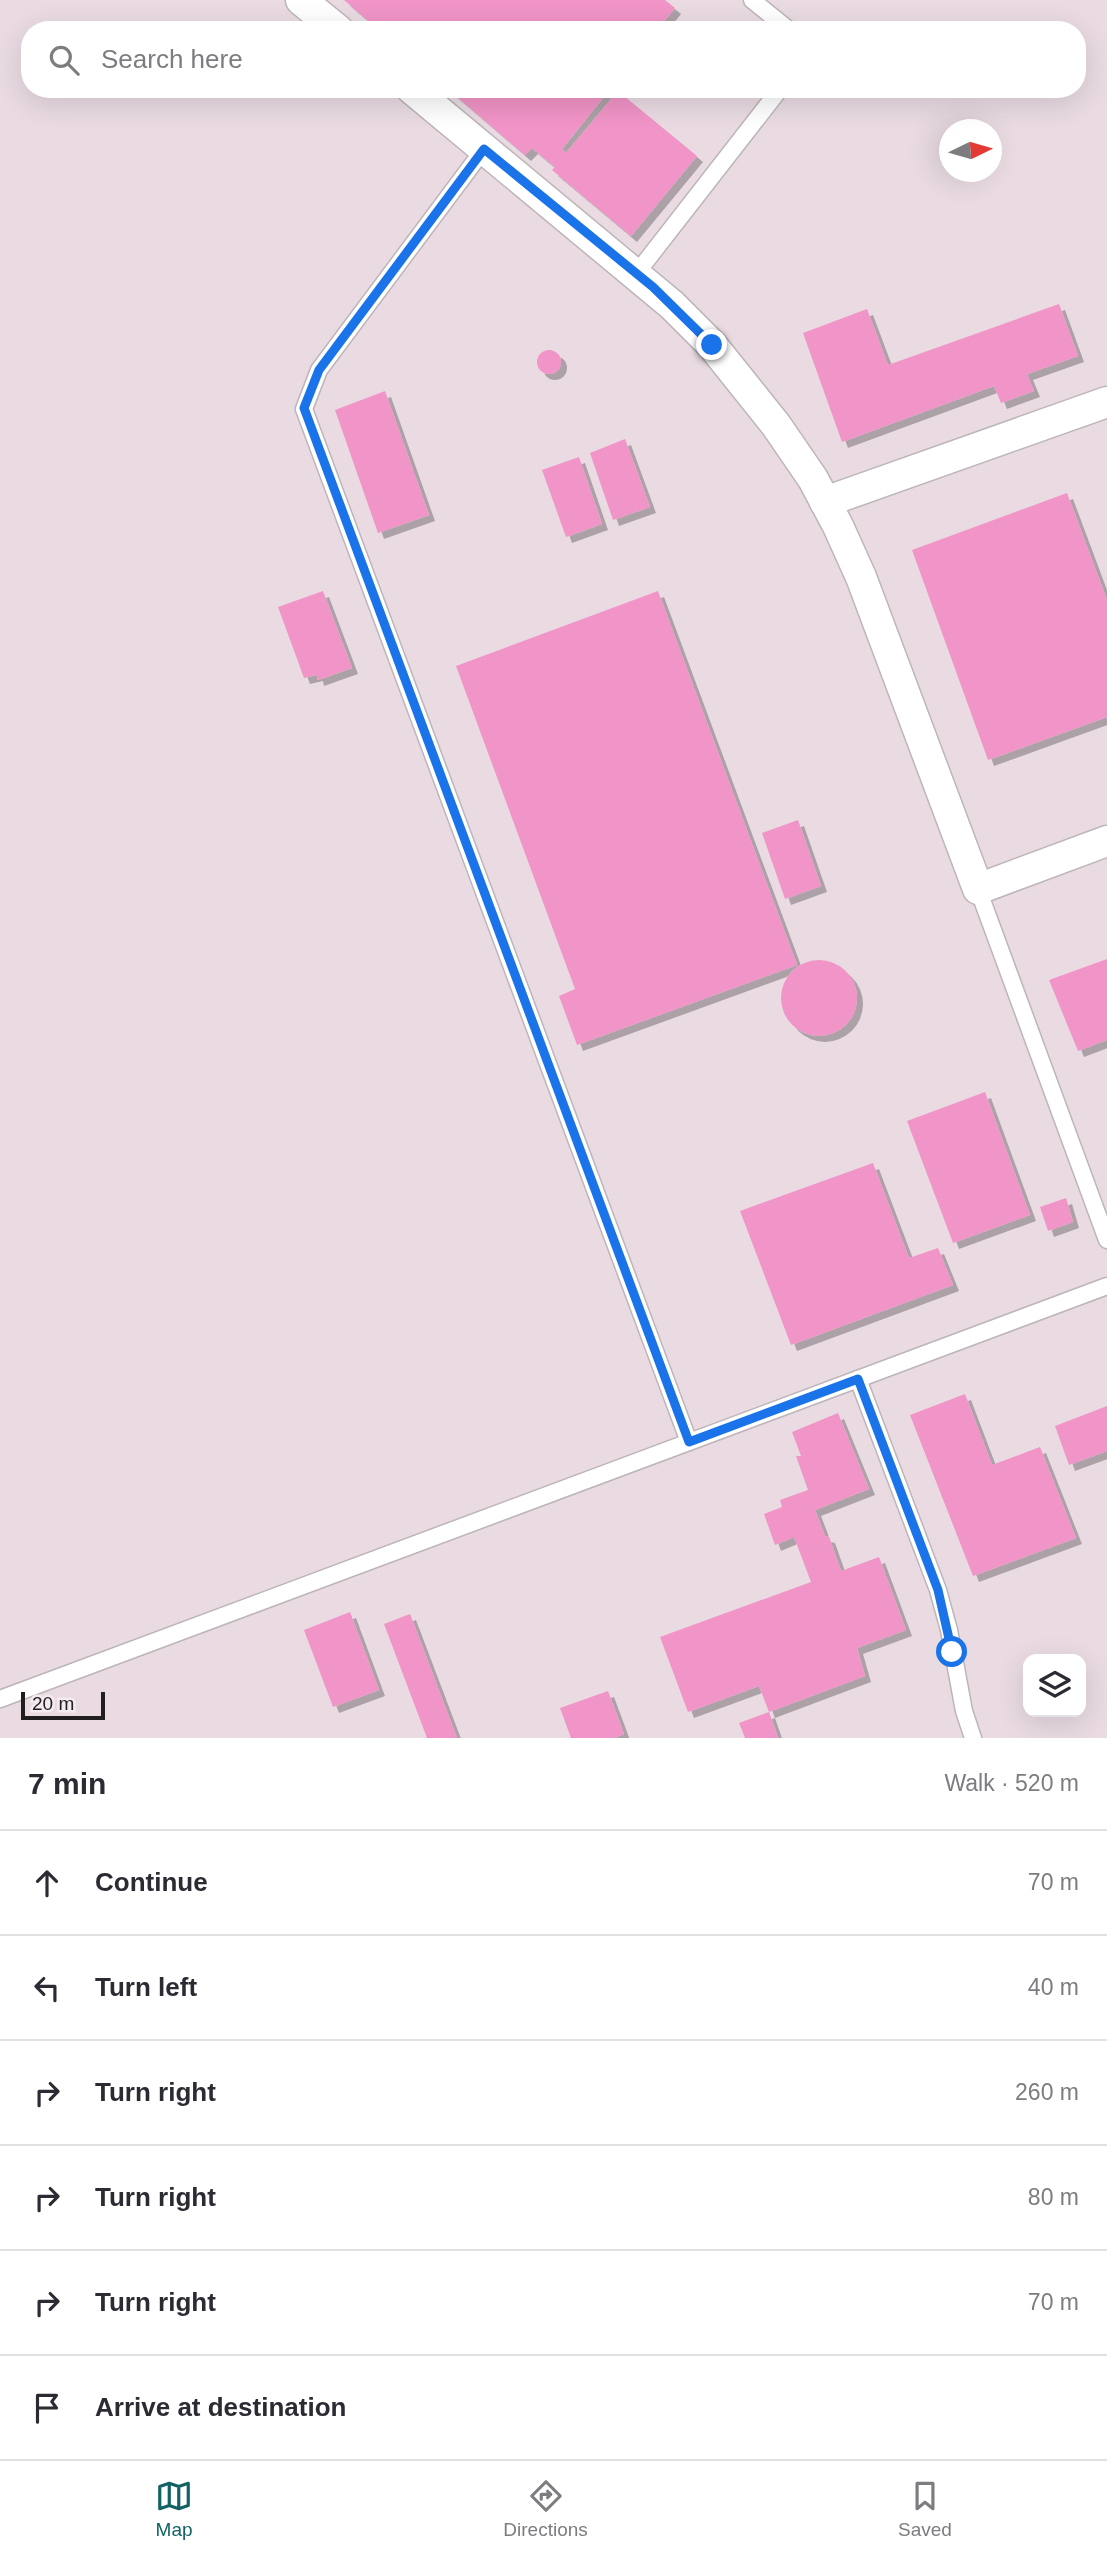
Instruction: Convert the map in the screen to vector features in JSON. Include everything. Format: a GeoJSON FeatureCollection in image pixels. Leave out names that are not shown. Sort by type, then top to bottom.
{"type":"FeatureCollection","features":[{"type":"Feature","properties":{"kind":"street"},"geometry":{"type":"LineString","coordinates":[[301,0],[327,21]]}},
{"type":"Feature","properties":{"kind":"street"},"geometry":{"type":"LineString","coordinates":[[422,98],[682,315],[729,366],[790,444],[825,502],[865,588],[978,889],[1107,841]]}},
{"type":"Feature","properties":{"kind":"street"},"geometry":{"type":"LineString","coordinates":[[825,502],[1107,402]]}},
{"type":"Feature","properties":{"kind":"lane"},"geometry":{"type":"LineString","coordinates":[[752,0],[778,21]]}},
{"type":"Feature","properties":{"kind":"lane"},"geometry":{"type":"LineString","coordinates":[[636,274],[773,98]]}},
{"type":"Feature","properties":{"kind":"lane"},"geometry":{"type":"LineString","coordinates":[[484,149],[319,370],[304,408],[689,1442]]}},
{"type":"Feature","properties":{"kind":"lane"},"geometry":{"type":"LineString","coordinates":[[978,889],[1107,1240]]}},
{"type":"Feature","properties":{"kind":"lane"},"geometry":{"type":"LineString","coordinates":[[0,1699],[1107,1286]]}},
{"type":"Feature","properties":{"kind":"lane"},"geometry":{"type":"LineString","coordinates":[[858,1379],[938,1590],[949,1630],[964,1711],[973,1738]]}},
{"type":"Feature","properties":{"kind":"shaded area"},"geometry":{"type":"Polygon","coordinates":[[[0,0],[1107,0],[1107,1738],[0,1738],[0,0]]]}},
{"type":"Feature","properties":{"kind":"building"},"geometry":{"type":"Polygon","coordinates":[[[344,0],[665,0],[675,8],[664,21],[368,21],[344,0]]]}},
{"type":"Feature","properties":{"kind":"building"},"geometry":{"type":"Polygon","coordinates":[[[458,98],[603,98],[562,149],[566,153],[612,98],[627,98],[697,156],[631,236],[552,170],[555,167],[532,148],[525,155],[458,98]]]}},
{"type":"Feature","properties":{"kind":"building"},"geometry":{"type":"Polygon","coordinates":[[[1059,304],[1078,356],[1027,374],[1034,391],[1001,403],[994,386],[842,442],[803,333],[867,309],[888,365],[1059,304]]]}},
{"type":"Feature","properties":{"kind":"building"},"geometry":{"type":"Polygon","coordinates":[[[549,350],[558,353],[561,362],[558,371],[549,374],[540,371],[537,362],[540,353],[549,350]]]}},
{"type":"Feature","properties":{"kind":"building"},"geometry":{"type":"Polygon","coordinates":[[[385,391],[429,515],[378,533],[335,410],[385,391]]]}},
{"type":"Feature","properties":{"kind":"building"},"geometry":{"type":"Polygon","coordinates":[[[625,439],[650,507],[613,520],[590,453],[625,439]]]}},
{"type":"Feature","properties":{"kind":"building"},"geometry":{"type":"Polygon","coordinates":[[[579,457],[602,524],[566,537],[542,470],[579,457]]]}},
{"type":"Feature","properties":{"kind":"building"},"geometry":{"type":"Polygon","coordinates":[[[1067,493],[1107,600],[1107,717],[988,760],[912,550],[1067,493]]]}},
{"type":"Feature","properties":{"kind":"building"},"geometry":{"type":"Polygon","coordinates":[[[323,591],[352,668],[318,680],[317,675],[304,678],[278,607],[323,591]]]}},
{"type":"Feature","properties":{"kind":"building"},"geometry":{"type":"Polygon","coordinates":[[[658,591],[797,965],[577,1045],[559,996],[575,989],[456,666],[658,591]]]}},
{"type":"Feature","properties":{"kind":"building"},"geometry":{"type":"Polygon","coordinates":[[[798,820],[821,886],[785,899],[762,833],[798,820]]]}},
{"type":"Feature","properties":{"kind":"building"},"geometry":{"type":"Polygon","coordinates":[[[1107,959],[1107,1040],[1078,1051],[1049,980],[1107,959]]]}},
{"type":"Feature","properties":{"kind":"building"},"geometry":{"type":"Polygon","coordinates":[[[827,960],[840,966],[851,977],[857,990],[855,1013],[840,1030],[827,1036],[811,1036],[798,1030],[783,1013],[781,990],[787,977],[804,962],[827,960]]]}},
{"type":"Feature","properties":{"kind":"building"},"geometry":{"type":"Polygon","coordinates":[[[985,1092],[1030,1215],[953,1243],[907,1121],[985,1092]]]}},
{"type":"Feature","properties":{"kind":"building"},"geometry":{"type":"Polygon","coordinates":[[[873,1163],[909,1258],[938,1248],[953,1285],[791,1345],[740,1211],[873,1163]]]}},
{"type":"Feature","properties":{"kind":"building"},"geometry":{"type":"Polygon","coordinates":[[[1066,1198],[1073,1222],[1048,1231],[1040,1207],[1066,1198]]]}},
{"type":"Feature","properties":{"kind":"building"},"geometry":{"type":"Polygon","coordinates":[[[965,1394],[992,1465],[1040,1447],[1076,1538],[973,1576],[910,1415],[965,1394]]]}},
{"type":"Feature","properties":{"kind":"building"},"geometry":{"type":"Polygon","coordinates":[[[1107,1406],[1107,1451],[1069,1465],[1055,1426],[1107,1406]]]}},
{"type":"Feature","properties":{"kind":"building"},"geometry":{"type":"Polygon","coordinates":[[[838,1413],[869,1489],[815,1510],[825,1536],[829,1537],[841,1571],[879,1557],[906,1630],[857,1648],[865,1676],[769,1712],[759,1686],[688,1712],[660,1637],[811,1582],[794,1537],[775,1545],[764,1514],[782,1507],[780,1500],[808,1490],[796,1456],[801,1456],[792,1432],[838,1413]]]}},
{"type":"Feature","properties":{"kind":"building"},"geometry":{"type":"Polygon","coordinates":[[[350,1612],[379,1690],[333,1707],[304,1630],[350,1612]]]}},
{"type":"Feature","properties":{"kind":"building"},"geometry":{"type":"Polygon","coordinates":[[[410,1614],[457,1738],[427,1738],[384,1624],[410,1614]]]}},
{"type":"Feature","properties":{"kind":"building"},"geometry":{"type":"Polygon","coordinates":[[[608,1691],[624,1734],[614,1738],[571,1738],[560,1708],[608,1691]]]}},
{"type":"Feature","properties":{"kind":"building"},"geometry":{"type":"Polygon","coordinates":[[[769,1712],[778,1738],[745,1738],[739,1723],[769,1712]]]}},
{"type":"Feature","properties":{"kind":"route"},"geometry":{"type":"LineString","coordinates":[[712,345],[653,287],[484,149],[319,370],[304,408],[689,1442],[858,1379],[932,1570],[949,1630],[952,1652]]}}]}
